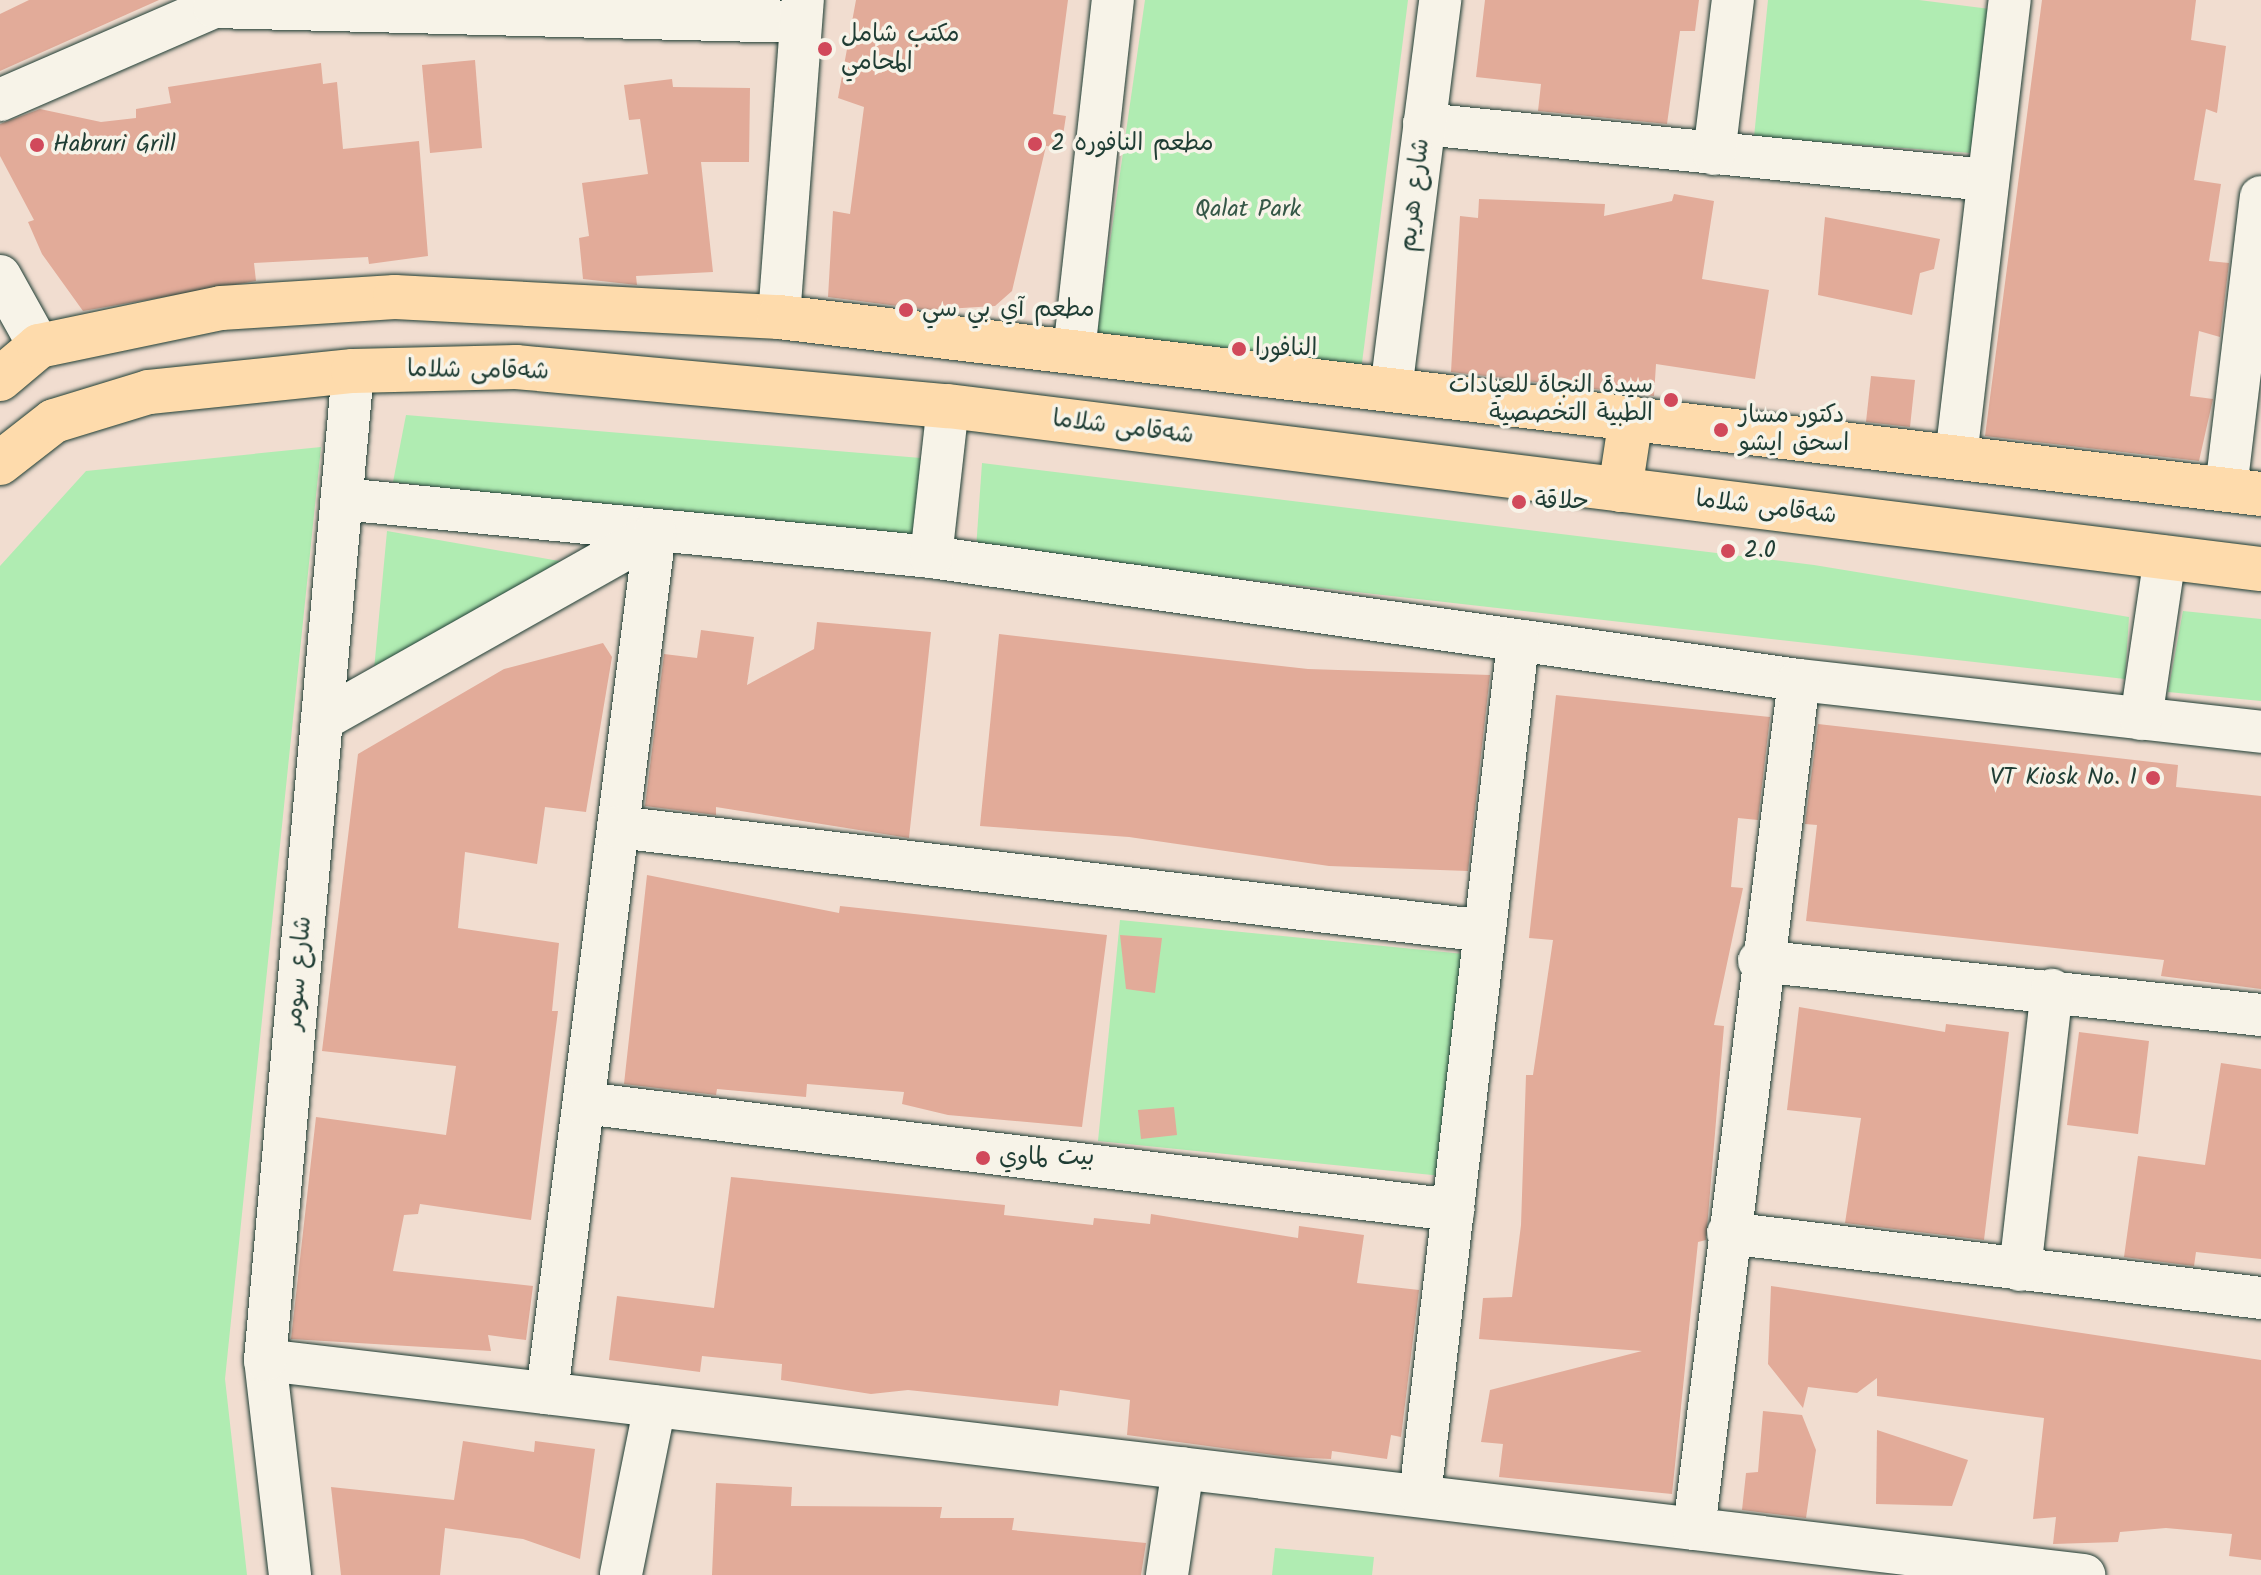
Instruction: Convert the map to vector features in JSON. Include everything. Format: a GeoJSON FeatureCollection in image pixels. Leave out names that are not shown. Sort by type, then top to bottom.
{"type":"FeatureCollection","features":[{"type":"Feature","properties":{"kind":"main road"},"geometry":{"type":"LineString","coordinates":[[0,379],[39,346],[221,308],[395,297],[779,317],[2244,492]]}},
{"type":"Feature","properties":{"kind":"main road","name":"شەقامی شلاما"},"geometry":{"type":"LineString","coordinates":[[0,463],[54,421],[149,392],[353,371],[516,367],[948,406],[2261,569]]}},
{"type":"Feature","properties":{"kind":"main road"},"geometry":{"type":"LineString","coordinates":[[1620,490],[1631,418]]}},
{"type":"Feature","properties":{"kind":"street"},"geometry":{"type":"LineString","coordinates":[[1074,352],[1113,0]]}},
{"type":"Feature","properties":{"kind":"street","name":"شارع هريم"},"geometry":{"type":"LineString","coordinates":[[1391,390],[1440,0]]}},
{"type":"Feature","properties":{"kind":"street"},"geometry":{"type":"LineString","coordinates":[[1714,154],[1733,0]]}},
{"type":"Feature","properties":{"kind":"street"},"geometry":{"type":"LineString","coordinates":[[1956,457],[2010,0]]}},
{"type":"Feature","properties":{"kind":"street"},"geometry":{"type":"LineString","coordinates":[[0,100],[212,4],[801,11],[779,317]]}},
{"type":"Feature","properties":{"kind":"street"},"geometry":{"type":"LineString","coordinates":[[1424,124],[1987,180]]}},
{"type":"Feature","properties":{"kind":"street"},"geometry":{"type":"LineString","coordinates":[[2244,492],[2261,204]]}},
{"type":"Feature","properties":{"kind":"street"},"geometry":{"type":"LineString","coordinates":[[0,276],[39,346]]}},
{"type":"Feature","properties":{"kind":"street","name":"شارع سومر"},"geometry":{"type":"LineString","coordinates":[[290,1575],[265,1360],[353,371]]}},
{"type":"Feature","properties":{"kind":"street"},"geometry":{"type":"LineString","coordinates":[[931,557],[948,406]]}},
{"type":"Feature","properties":{"kind":"street"},"geometry":{"type":"LineString","coordinates":[[342,499],[931,557],[1799,680],[2261,732]]}},
{"type":"Feature","properties":{"kind":"street"},"geometry":{"type":"LineString","coordinates":[[322,720],[655,532]]}},
{"type":"Feature","properties":{"kind":"street"},"geometry":{"type":"LineString","coordinates":[[547,1393],[655,532]]}},
{"type":"Feature","properties":{"kind":"street"},"geometry":{"type":"LineString","coordinates":[[2141,719],[2165,557]]}},
{"type":"Feature","properties":{"kind":"street"},"geometry":{"type":"LineString","coordinates":[[1420,1496],[1518,642]]}},
{"type":"Feature","properties":{"kind":"street"},"geometry":{"type":"LineString","coordinates":[[1694,1529],[1759,961],[1799,680]]}},
{"type":"Feature","properties":{"kind":"street"},"geometry":{"type":"LineString","coordinates":[[618,827],[1485,931]]}},
{"type":"Feature","properties":{"kind":"street"},"geometry":{"type":"LineString","coordinates":[[1759,961],[2052,990],[2261,1015]]}},
{"type":"Feature","properties":{"kind":"street"},"geometry":{"type":"LineString","coordinates":[[2020,1270],[2052,990]]}},
{"type":"Feature","properties":{"kind":"street"},"geometry":{"type":"LineString","coordinates":[[584,1103],[1453,1210]]}},
{"type":"Feature","properties":{"kind":"street"},"geometry":{"type":"LineString","coordinates":[[1728,1233],[2261,1298]]}},
{"type":"Feature","properties":{"kind":"street"},"geometry":{"type":"LineString","coordinates":[[265,1360],[1694,1529],[1946,1567],[2084,1575]]}},
{"type":"Feature","properties":{"kind":"street"},"geometry":{"type":"LineString","coordinates":[[621,1574],[655,1406]]}},
{"type":"Feature","properties":{"kind":"street"},"geometry":{"type":"LineString","coordinates":[[1167,1575],[1183,1468]]}},
{"type":"Feature","properties":{"kind":"green space","name":"Qalat Park"},"geometry":{"type":"Polygon","coordinates":[[[1145,0],[1408,0],[1361,371],[1097,333],[1145,0]]]}},
{"type":"Feature","properties":{"kind":"green space"},"geometry":{"type":"Polygon","coordinates":[[[1768,0],[1919,0],[1990,9],[1971,153],[1754,137],[1768,0]]]}},
{"type":"Feature","properties":{"kind":"green space"},"geometry":{"type":"Polygon","coordinates":[[[406,415],[933,459],[921,541],[393,482],[406,415]]]}},
{"type":"Feature","properties":{"kind":"green space"},"geometry":{"type":"Polygon","coordinates":[[[321,447],[225,1379],[247,1575],[0,1575],[0,566],[86,471],[321,447]]]}},
{"type":"Feature","properties":{"kind":"green space"},"geometry":{"type":"Polygon","coordinates":[[[982,463],[1814,565],[2129,617],[2125,679],[976,549],[982,463]]]}},
{"type":"Feature","properties":{"kind":"green space"},"geometry":{"type":"Polygon","coordinates":[[[387,531],[565,562],[374,670],[387,531]]]}},
{"type":"Feature","properties":{"kind":"green space"},"geometry":{"type":"Polygon","coordinates":[[[2183,611],[2261,619],[2261,701],[2168,692],[2183,611]]]}},
{"type":"Feature","properties":{"kind":"green space"},"geometry":{"type":"Polygon","coordinates":[[[1120,920],[1464,954],[1442,1176],[1098,1141],[1120,920]]]}},
{"type":"Feature","properties":{"kind":"green space"},"geometry":{"type":"Polygon","coordinates":[[[1275,1548],[1374,1557],[1372,1575],[1272,1575],[1275,1548]]]}},
{"type":"Feature","properties":{"kind":"building"},"geometry":{"type":"Polygon","coordinates":[[[29,0],[159,0],[0,71],[0,14],[29,0]]]}},
{"type":"Feature","properties":{"kind":"building"},"geometry":{"type":"Polygon","coordinates":[[[856,0],[1068,0],[1053,114],[1066,116],[1061,148],[1046,146],[1012,291],[995,306],[929,310],[828,297],[833,211],[850,214],[864,107],[838,98],[856,0]]]}},
{"type":"Feature","properties":{"kind":"building"},"geometry":{"type":"Polygon","coordinates":[[[1485,0],[1699,0],[1695,31],[1680,31],[1667,124],[1538,111],[1541,84],[1476,77],[1485,0]]]}},
{"type":"Feature","properties":{"kind":"building"},"geometry":{"type":"Polygon","coordinates":[[[2042,0],[2196,0],[2191,40],[2226,46],[2217,113],[2206,109],[2194,180],[2221,184],[2209,261],[2229,263],[2220,337],[2199,331],[2190,396],[2213,399],[2199,461],[1985,436],[2042,0]]]}},
{"type":"Feature","properties":{"kind":"building"},"geometry":{"type":"Polygon","coordinates":[[[475,60],[482,148],[430,153],[422,65],[475,60]]]}},
{"type":"Feature","properties":{"kind":"building"},"geometry":{"type":"Polygon","coordinates":[[[321,63],[323,84],[337,82],[343,149],[419,141],[428,256],[369,264],[368,257],[254,263],[256,281],[83,311],[42,254],[28,222],[34,220],[0,156],[0,124],[40,109],[101,122],[136,118],[136,109],[171,103],[168,87],[321,63]]]}},
{"type":"Feature","properties":{"kind":"building"},"geometry":{"type":"Polygon","coordinates":[[[672,79],[673,87],[750,88],[749,162],[701,162],[713,272],[636,276],[637,285],[583,279],[579,238],[589,236],[582,183],[648,174],[640,119],[629,120],[624,85],[672,79]]]}},
{"type":"Feature","properties":{"kind":"building"},"geometry":{"type":"Polygon","coordinates":[[[1674,194],[1714,201],[1702,279],[1769,290],[1755,379],[1656,364],[1654,396],[1451,372],[1460,216],[1478,218],[1479,199],[1605,204],[1604,216],[1672,201],[1674,194]]]}},
{"type":"Feature","properties":{"kind":"building"},"geometry":{"type":"Polygon","coordinates":[[[1825,217],[1940,239],[1934,269],[1920,273],[1912,315],[1818,295],[1825,217]]]}},
{"type":"Feature","properties":{"kind":"building"},"geometry":{"type":"Polygon","coordinates":[[[1871,376],[1915,380],[1910,427],[1866,422],[1871,376]]]}},
{"type":"Feature","properties":{"kind":"building"},"geometry":{"type":"Polygon","coordinates":[[[817,622],[931,632],[909,838],[716,807],[716,815],[645,806],[664,654],[697,658],[701,630],[754,637],[747,685],[814,649],[817,622]]]}},
{"type":"Feature","properties":{"kind":"building"},"geometry":{"type":"Polygon","coordinates":[[[999,634],[1308,669],[1490,675],[1468,871],[1329,866],[1129,837],[980,826],[999,634]]]}},
{"type":"Feature","properties":{"kind":"building"},"geometry":{"type":"Polygon","coordinates":[[[603,643],[612,657],[586,812],[545,807],[537,864],[465,852],[458,928],[559,943],[552,1011],[558,1011],[531,1220],[420,1204],[418,1214],[404,1215],[393,1271],[533,1286],[526,1340],[488,1335],[491,1351],[291,1339],[316,1117],[446,1135],[456,1066],[322,1051],[358,754],[504,669],[603,643]]]}},
{"type":"Feature","properties":{"kind":"building"},"geometry":{"type":"Polygon","coordinates":[[[1556,695],[1770,717],[1758,820],[1738,818],[1731,887],[1743,888],[1714,1025],[1724,1026],[1706,1240],[1698,1242],[1672,1494],[1499,1477],[1503,1444],[1481,1442],[1490,1390],[1642,1351],[1479,1339],[1483,1298],[1512,1297],[1521,1225],[1526,1075],[1533,1075],[1553,940],[1529,938],[1556,695]]]}},
{"type":"Feature","properties":{"kind":"building"},"geometry":{"type":"Polygon","coordinates":[[[1818,724],[2178,765],[2176,787],[2261,796],[2261,989],[2161,976],[2164,960],[1806,921],[1817,825],[1805,824],[1818,724]]]}},
{"type":"Feature","properties":{"kind":"building"},"geometry":{"type":"Polygon","coordinates":[[[647,875],[839,913],[840,906],[1107,935],[1082,1127],[948,1115],[902,1104],[904,1092],[807,1084],[806,1097],[717,1089],[716,1095],[624,1084],[647,875]]]}},
{"type":"Feature","properties":{"kind":"building"},"geometry":{"type":"Polygon","coordinates":[[[1120,935],[1162,938],[1155,993],[1126,989],[1120,935]]]}},
{"type":"Feature","properties":{"kind":"building"},"geometry":{"type":"Polygon","coordinates":[[[1799,1007],[1945,1032],[1946,1024],[2009,1032],[1984,1240],[1845,1223],[1861,1118],[1787,1110],[1799,1007]]]}},
{"type":"Feature","properties":{"kind":"building"},"geometry":{"type":"Polygon","coordinates":[[[2079,1032],[2149,1041],[2138,1134],[2067,1125],[2079,1032]]]}},
{"type":"Feature","properties":{"kind":"building"},"geometry":{"type":"Polygon","coordinates":[[[2221,1063],[2261,1069],[2261,1259],[2196,1252],[2194,1266],[2124,1257],[2138,1156],[2205,1165],[2221,1063]]]}},
{"type":"Feature","properties":{"kind":"building"},"geometry":{"type":"Polygon","coordinates":[[[1174,1107],[1177,1135],[1141,1139],[1138,1110],[1174,1107]]]}},
{"type":"Feature","properties":{"kind":"building"},"geometry":{"type":"Polygon","coordinates":[[[731,1177],[1005,1205],[1004,1215],[1093,1225],[1094,1218],[1150,1224],[1151,1214],[1298,1238],[1299,1226],[1364,1235],[1357,1283],[1419,1290],[1401,1437],[1391,1435],[1387,1459],[1332,1451],[1331,1459],[1289,1457],[1127,1435],[1130,1400],[1060,1390],[1058,1406],[908,1390],[871,1394],[781,1380],[782,1364],[702,1356],[700,1372],[609,1360],[617,1296],[714,1308],[731,1177]]]}},
{"type":"Feature","properties":{"kind":"building"},"geometry":{"type":"Polygon","coordinates":[[[1771,1286],[2261,1360],[2261,1560],[2229,1556],[2232,1534],[2166,1528],[2120,1532],[2118,1542],[2053,1544],[2056,1517],[2033,1519],[2044,1418],[1877,1396],[1877,1378],[1857,1393],[1808,1387],[1803,1408],[1768,1364],[1771,1286]]]}},
{"type":"Feature","properties":{"kind":"building"},"geometry":{"type":"Polygon","coordinates":[[[1763,1411],[1802,1415],[1816,1450],[1806,1518],[1742,1510],[1746,1473],[1758,1472],[1763,1411]]]}},
{"type":"Feature","properties":{"kind":"building"},"geometry":{"type":"Polygon","coordinates":[[[1877,1430],[1968,1460],[1952,1506],[1876,1504],[1877,1430]]]}},
{"type":"Feature","properties":{"kind":"building"},"geometry":{"type":"Polygon","coordinates":[[[463,1441],[534,1452],[535,1441],[595,1449],[580,1559],[523,1539],[445,1528],[440,1575],[341,1575],[331,1487],[454,1500],[463,1441]]]}},
{"type":"Feature","properties":{"kind":"building"},"geometry":{"type":"Polygon","coordinates":[[[716,1483],[792,1487],[791,1506],[942,1507],[940,1518],[1014,1518],[1012,1530],[1146,1543],[1141,1575],[712,1575],[716,1483]]]}},
{"type":"Feature","properties":{"kind":"place","name":"مكتب شامل المحامي"},"geometry":{"type":"Point","coordinates":[825,49]}},
{"type":"Feature","properties":{"kind":"place","name":"مطعم النافوره 2"},"geometry":{"type":"Point","coordinates":[1035,144]}},
{"type":"Feature","properties":{"kind":"place","name":"Habruri Grill"},"geometry":{"type":"Point","coordinates":[37,145]}},
{"type":"Feature","properties":{"kind":"place","name":"مطعم آي بي سي"},"geometry":{"type":"Point","coordinates":[906,310]}},
{"type":"Feature","properties":{"kind":"place","name":"النافورا"},"geometry":{"type":"Point","coordinates":[1239,349]}},
{"type":"Feature","properties":{"kind":"place","name":"سيدة النجاة للعيادات الطبية التخصصية"},"geometry":{"type":"Point","coordinates":[1671,400]}},
{"type":"Feature","properties":{"kind":"place","name":"دكتور مسار اسحق ايشو"},"geometry":{"type":"Point","coordinates":[1721,430]}},
{"type":"Feature","properties":{"kind":"place","name":"حلاقة"},"geometry":{"type":"Point","coordinates":[1519,502]}},
{"type":"Feature","properties":{"kind":"place","name":"2.0"},"geometry":{"type":"Point","coordinates":[1728,551]}},
{"type":"Feature","properties":{"kind":"place","name":"VT Kiosk No. 1"},"geometry":{"type":"Point","coordinates":[2153,778]}},
{"type":"Feature","properties":{"kind":"place","name":"بيت لماوي"},"geometry":{"type":"Point","coordinates":[983,1158]}}]}
